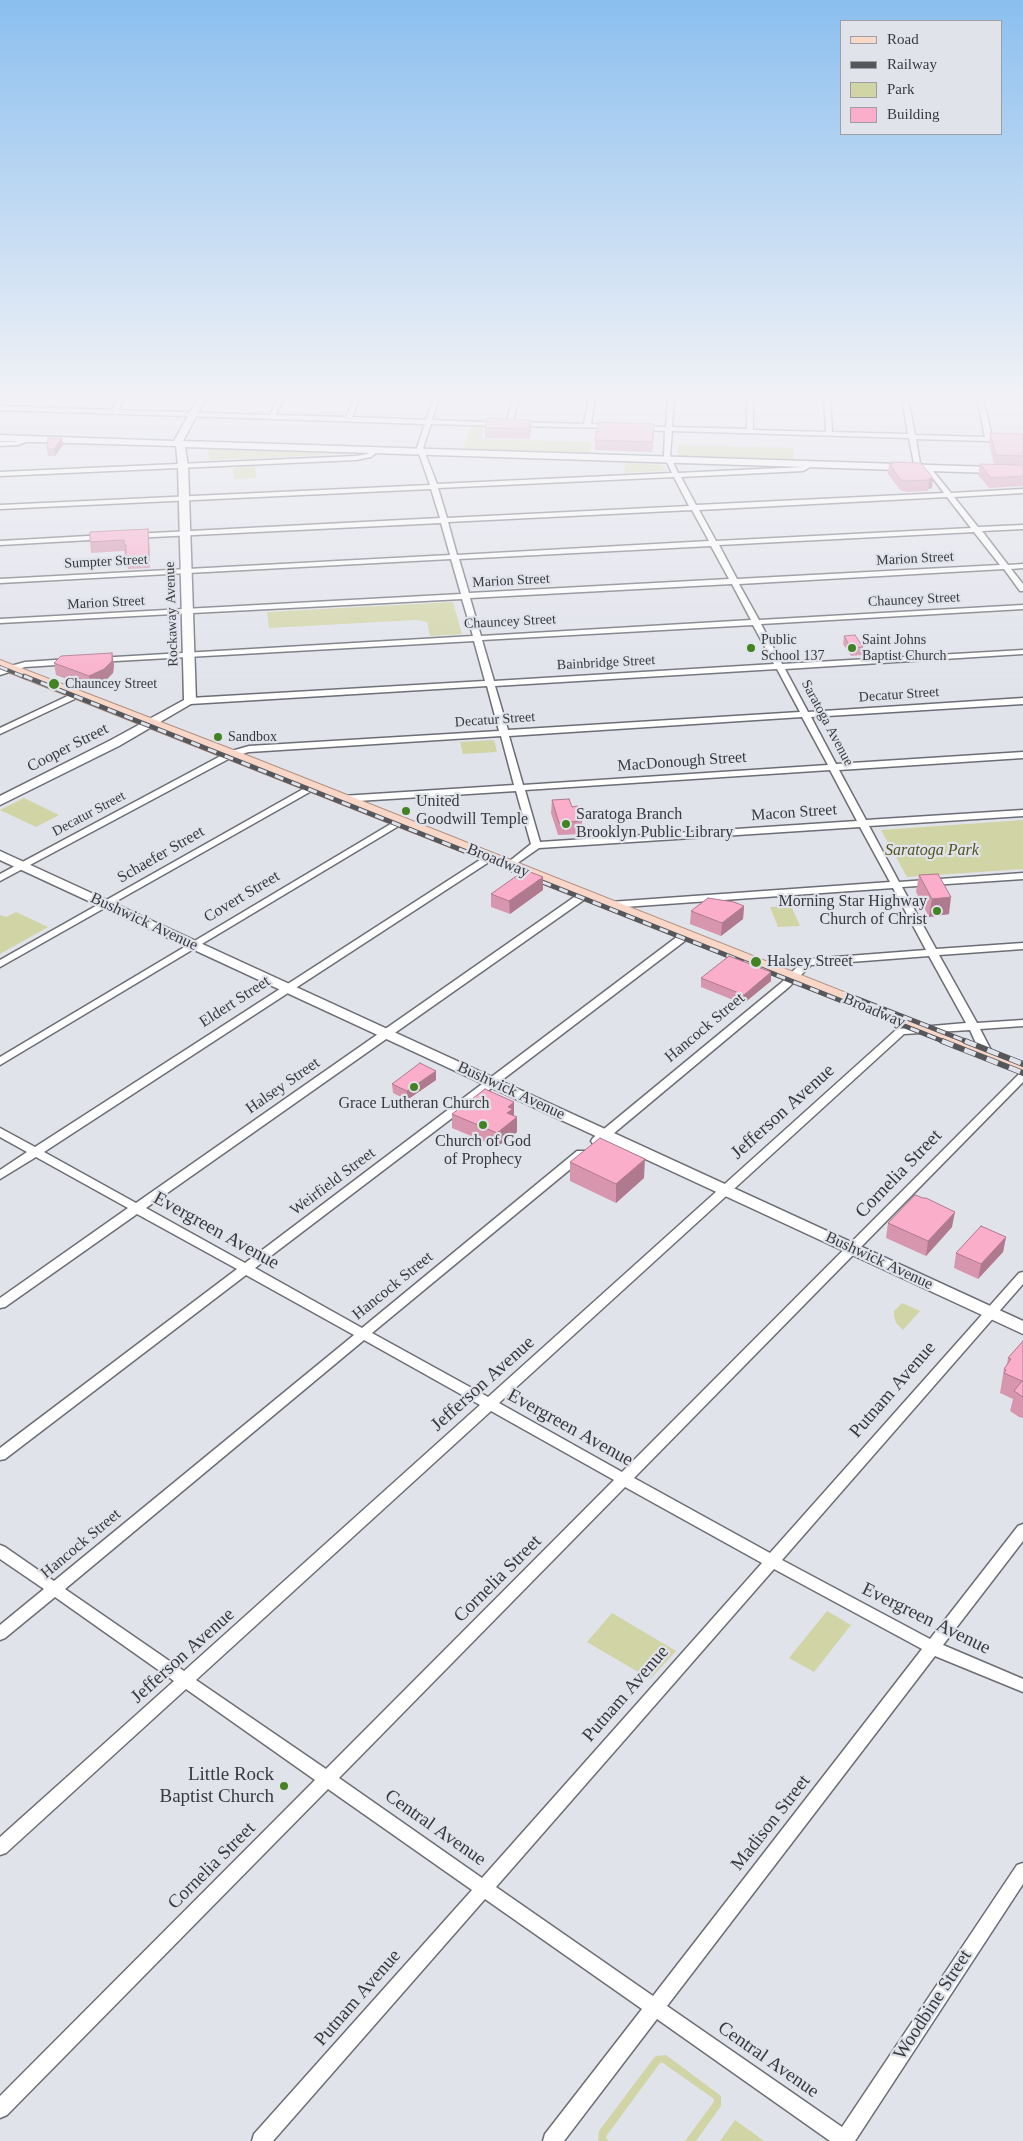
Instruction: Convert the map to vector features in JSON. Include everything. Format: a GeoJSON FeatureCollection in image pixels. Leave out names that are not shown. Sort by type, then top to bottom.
{"type":"FeatureCollection","features":[{"type":"Feature","properties":{"kind":"main road","name":"Rockaway Avenue"},"geometry":{"type":"LineString","coordinates":[[184,498],[190,702]]}},
{"type":"Feature","properties":{"kind":"main road","name":"Broadway"},"geometry":{"type":"LineString","coordinates":[[3,668],[231,754],[488,858],[1023,1069]]}},
{"type":"Feature","properties":{"kind":"main road"},"geometry":{"type":"LineString","coordinates":[[151,724],[190,702]]}},
{"type":"Feature","properties":{"kind":"main road","name":"Cooper Street"},"geometry":{"type":"LineString","coordinates":[[0,801],[151,724]]}},
{"type":"Feature","properties":{"kind":"main road","name":"Bushwick Avenue"},"geometry":{"type":"LineString","coordinates":[[0,855],[1023,1328]]}},
{"type":"Feature","properties":{"kind":"street"},"geometry":{"type":"LineString","coordinates":[[0,507],[184,498]]}},
{"type":"Feature","properties":{"kind":"street"},"geometry":{"type":"LineString","coordinates":[[437,498],[536,845],[509,866]]}},
{"type":"Feature","properties":{"kind":"street","name":"Saratoga Avenue"},"geometry":{"type":"LineString","coordinates":[[690,498],[932,953],[984,1045],[987,1054]]}},
{"type":"Feature","properties":{"kind":"street"},"geometry":{"type":"LineString","coordinates":[[128,536],[887,498]]}},
{"type":"Feature","properties":{"kind":"street"},"geometry":{"type":"LineString","coordinates":[[951,498],[1023,589]]}},
{"type":"Feature","properties":{"kind":"street","name":"Sumpter Street"},"geometry":{"type":"LineString","coordinates":[[0,581],[1023,527]]}},
{"type":"Feature","properties":{"kind":"street"},"geometry":{"type":"LineString","coordinates":[[0,543],[109,537]]}},
{"type":"Feature","properties":{"kind":"street","name":"Marion Street"},"geometry":{"type":"LineString","coordinates":[[0,621],[1023,566]]}},
{"type":"Feature","properties":{"kind":"street","name":"Chauncey Street"},"geometry":{"type":"LineString","coordinates":[[3,668],[189,654],[1023,607]]}},
{"type":"Feature","properties":{"kind":"street","name":"Bainbridge Street"},"geometry":{"type":"LineString","coordinates":[[190,702],[1023,652]]}},
{"type":"Feature","properties":{"kind":"street"},"geometry":{"type":"LineString","coordinates":[[0,731],[76,695]]}},
{"type":"Feature","properties":{"kind":"street","name":"Decatur Street"},"geometry":{"type":"LineString","coordinates":[[0,878],[231,754],[249,749],[1023,701]]}},
{"type":"Feature","properties":{"kind":"street","name":"MacDonough Street"},"geometry":{"type":"LineString","coordinates":[[342,799],[1023,755]]}},
{"type":"Feature","properties":{"kind":"street","name":"Schaefer Street"},"geometry":{"type":"LineString","coordinates":[[0,964],[312,787]]}},
{"type":"Feature","properties":{"kind":"street","name":"Macon Street"},"geometry":{"type":"LineString","coordinates":[[536,845],[1023,813]]}},
{"type":"Feature","properties":{"kind":"street","name":"Covert Street"},"geometry":{"type":"LineString","coordinates":[[0,1062],[399,822]]}},
{"type":"Feature","properties":{"kind":"street","name":"Eldert Street"},"geometry":{"type":"LineString","coordinates":[[0,1174],[488,858]]}},
{"type":"Feature","properties":{"kind":"street"},"geometry":{"type":"LineString","coordinates":[[610,905],[1023,876]]}},
{"type":"Feature","properties":{"kind":"street","name":"Halsey Street"},"geometry":{"type":"LineString","coordinates":[[0,1304],[584,895]]}},
{"type":"Feature","properties":{"kind":"street","name":"Weirfield Street"},"geometry":{"type":"LineString","coordinates":[[0,1455],[686,935]]}},
{"type":"Feature","properties":{"kind":"street"},"geometry":{"type":"LineString","coordinates":[[761,965],[1023,946]]}},
{"type":"Feature","properties":{"kind":"street","name":"Hancock Street"},"geometry":{"type":"LineString","coordinates":[[0,1634],[605,1134],[792,977],[807,962]]}},
{"type":"Feature","properties":{"kind":"street","name":"Jefferson Avenue"},"geometry":{"type":"LineString","coordinates":[[0,1848],[902,1030],[1023,1024]]}},
{"type":"Feature","properties":{"kind":"street","name":"Cornelia Street"},"geometry":{"type":"LineString","coordinates":[[0,2109],[1023,1076]]}},
{"type":"Feature","properties":{"kind":"street","name":"Evergreen Avenue"},"geometry":{"type":"LineString","coordinates":[[0,1132],[771,1561],[933,1648],[1023,1686]]}},
{"type":"Feature","properties":{"kind":"street","name":"Putnam Avenue"},"geometry":{"type":"LineString","coordinates":[[261,2141],[1023,1276]]}},
{"type":"Feature","properties":{"kind":"street","name":"Madison Street"},"geometry":{"type":"LineString","coordinates":[[552,2141],[1023,1530]]}},
{"type":"Feature","properties":{"kind":"street","name":"Central Avenue"},"geometry":{"type":"LineString","coordinates":[[0,1551],[845,2141]]}},
{"type":"Feature","properties":{"kind":"street","name":"Woodbine Street"},"geometry":{"type":"LineString","coordinates":[[845,2141],[1023,1870]]}},
{"type":"Feature","properties":{"kind":"green space"},"geometry":{"type":"Polygon","coordinates":[[[453,602],[462,634],[430,636],[427,622],[416,620],[269,628],[267,612],[453,602]]]}},
{"type":"Feature","properties":{"kind":"green space"},"geometry":{"type":"Polygon","coordinates":[[[494,740],[497,752],[463,754],[460,742],[494,740]]]}},
{"type":"Feature","properties":{"kind":"green space"},"geometry":{"type":"Polygon","coordinates":[[[24,798],[59,815],[36,827],[0,810],[24,798]]]}},
{"type":"Feature","properties":{"kind":"green space","name":"Saratoga Park"},"geometry":{"type":"Polygon","coordinates":[[[1023,820],[1023,869],[907,877],[881,830],[1023,820]]]}},
{"type":"Feature","properties":{"kind":"green space"},"geometry":{"type":"Polygon","coordinates":[[[791,906],[800,926],[778,927],[770,907],[791,906]]]}},
{"type":"Feature","properties":{"kind":"green space"},"geometry":{"type":"Polygon","coordinates":[[[16,912],[48,927],[0,954],[0,915],[6,917],[16,912]]]}},
{"type":"Feature","properties":{"kind":"green space"},"geometry":{"type":"Polygon","coordinates":[[[902,1303],[920,1311],[903,1330],[896,1323],[894,1316],[894,1311],[902,1303]]]}},
{"type":"Feature","properties":{"kind":"green space"},"geometry":{"type":"Polygon","coordinates":[[[827,1611],[851,1625],[814,1672],[789,1658],[827,1611]]]}},
{"type":"Feature","properties":{"kind":"green space"},"geometry":{"type":"Polygon","coordinates":[[[612,1613],[676,1651],[650,1679],[587,1642],[612,1613]]]}},
{"type":"Feature","properties":{"kind":"green space"},"geometry":{"type":"Polygon","coordinates":[[[666,2055],[721,2096],[721,2106],[696,2141],[685,2141],[714,2099],[663,2063],[660,2063],[607,2135],[606,2138],[609,2141],[598,2141],[599,2131],[653,2059],[656,2056],[666,2055]]]}},
{"type":"Feature","properties":{"kind":"green space"},"geometry":{"type":"Polygon","coordinates":[[[735,2120],[745,2127],[764,2141],[720,2141],[735,2120]]]}},
{"type":"Feature","properties":{"kind":"building"},"geometry":{"type":"Polygon","coordinates":[[[148,529],[149,557],[126,558],[124,540],[90,542],[90,532],[148,529]]]}},
{"type":"Feature","properties":{"kind":"building"},"geometry":{"type":"Polygon","coordinates":[[[855,635],[863,647],[851,648],[844,636],[855,635]]]}},
{"type":"Feature","properties":{"kind":"building"},"geometry":{"type":"Polygon","coordinates":[[[112,653],[112,661],[104,669],[89,676],[54,663],[61,656],[112,653]]]}},
{"type":"Feature","properties":{"kind":"building"},"geometry":{"type":"Polygon","coordinates":[[[569,799],[572,807],[578,806],[582,821],[559,823],[552,800],[569,799]]]}},
{"type":"Feature","properties":{"kind":"building"},"geometry":{"type":"Polygon","coordinates":[[[525,870],[543,877],[509,901],[491,894],[525,870]]]}},
{"type":"Feature","properties":{"kind":"building"},"geometry":{"type":"Polygon","coordinates":[[[938,874],[951,897],[932,899],[919,875],[938,874]]]}},
{"type":"Feature","properties":{"kind":"building"},"geometry":{"type":"Polygon","coordinates":[[[708,898],[734,902],[744,906],[722,923],[691,911],[708,898]]]}},
{"type":"Feature","properties":{"kind":"building"},"geometry":{"type":"Polygon","coordinates":[[[729,956],[771,972],[744,995],[701,978],[729,956]]]}},
{"type":"Feature","properties":{"kind":"building"},"geometry":{"type":"Polygon","coordinates":[[[420,1063],[436,1071],[407,1091],[392,1084],[420,1063]]]}},
{"type":"Feature","properties":{"kind":"building"},"geometry":{"type":"Polygon","coordinates":[[[485,1089],[514,1102],[508,1107],[513,1109],[507,1113],[517,1117],[497,1133],[452,1114],[485,1089]]]}},
{"type":"Feature","properties":{"kind":"building"},"geometry":{"type":"Polygon","coordinates":[[[600,1138],[645,1159],[616,1184],[570,1162],[600,1138]]]}},
{"type":"Feature","properties":{"kind":"building"},"geometry":{"type":"Polygon","coordinates":[[[915,1195],[926,1198],[955,1212],[928,1241],[888,1223],[915,1195]]]}},
{"type":"Feature","properties":{"kind":"building"},"geometry":{"type":"Polygon","coordinates":[[[981,1226],[1006,1237],[981,1264],[956,1253],[981,1226]]]}},
{"type":"Feature","properties":{"kind":"building"},"geometry":{"type":"Polygon","coordinates":[[[1023,1341],[1023,1397],[1014,1391],[1022,1381],[1004,1373],[1006,1370],[1004,1369],[1011,1359],[1008,1358],[1023,1341]]]}},
{"type":"Feature","properties":{"kind":"railway"},"geometry":{"type":"LineString","coordinates":[[0,667],[27,678]]}},
{"type":"Feature","properties":{"kind":"railway"},"geometry":{"type":"LineString","coordinates":[[24,676],[945,1042]]}},
{"type":"Feature","properties":{"kind":"railway"},"geometry":{"type":"LineString","coordinates":[[853,997],[968,1042]]}},
{"type":"Feature","properties":{"kind":"railway"},"geometry":{"type":"LineString","coordinates":[[942,1041],[1023,1073]]}},
{"type":"Feature","properties":{"kind":"railway"},"geometry":{"type":"LineString","coordinates":[[965,1041],[1023,1064]]}},
{"type":"Feature","properties":{"kind":"place","name":"Public School 137"},"geometry":{"type":"Point","coordinates":[751,648]}},
{"type":"Feature","properties":{"kind":"place","name":"Saint Johns Baptist Church"},"geometry":{"type":"Point","coordinates":[852,648]}},
{"type":"Feature","properties":{"kind":"place","name":"Chauncey Street"},"geometry":{"type":"Point","coordinates":[54,684]}},
{"type":"Feature","properties":{"kind":"place","name":"Sandbox"},"geometry":{"type":"Point","coordinates":[218,737]}},
{"type":"Feature","properties":{"kind":"place","name":"United Goodwill Temple"},"geometry":{"type":"Point","coordinates":[406,811]}},
{"type":"Feature","properties":{"kind":"place","name":"Saratoga Branch Brooklyn Public Library"},"geometry":{"type":"Point","coordinates":[566,824]}},
{"type":"Feature","properties":{"kind":"place","name":"Morning Star Highway Church of Christ"},"geometry":{"type":"Point","coordinates":[937,911]}},
{"type":"Feature","properties":{"kind":"place","name":"Halsey Street"},"geometry":{"type":"Point","coordinates":[756,962]}},
{"type":"Feature","properties":{"kind":"place","name":"Grace Lutheran Church"},"geometry":{"type":"Point","coordinates":[414,1087]}},
{"type":"Feature","properties":{"kind":"place","name":"Church of God of Prophecy"},"geometry":{"type":"Point","coordinates":[483,1125]}},
{"type":"Feature","properties":{"kind":"place","name":"Little Rock Baptist Church"},"geometry":{"type":"Point","coordinates":[284,1786]}}]}
